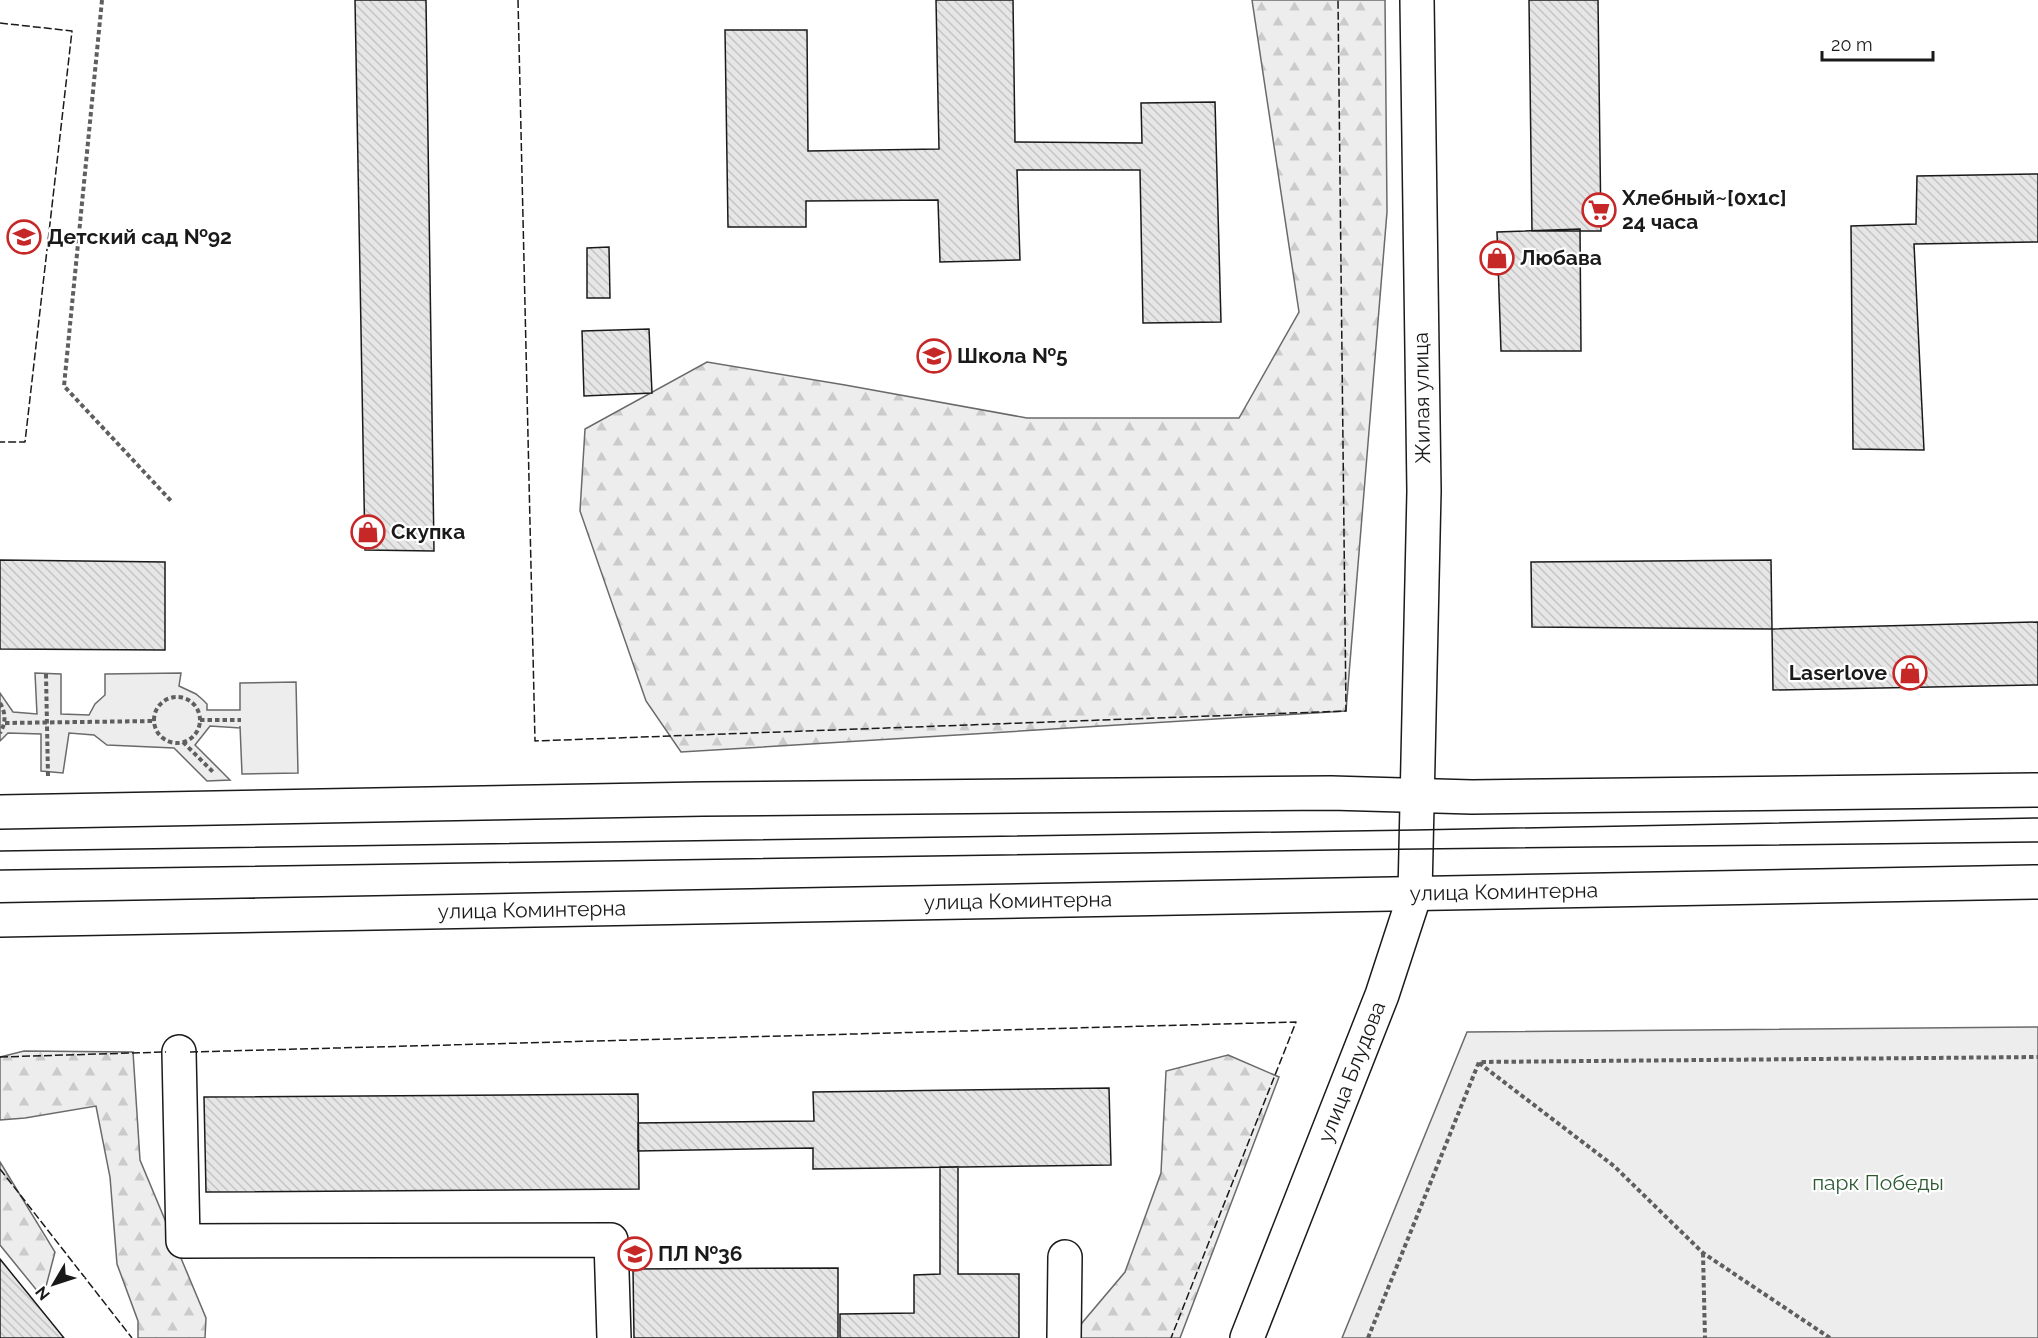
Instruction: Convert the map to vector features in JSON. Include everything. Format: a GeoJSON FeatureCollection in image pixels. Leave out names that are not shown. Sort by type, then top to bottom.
{"type":"FeatureCollection","features":[{"type":"Feature","properties":{"kind":"street","name":"Жилая улица"},"geometry":{"type":"LineString","coordinates":[[1416,795],[1424,491],[1417,0]]}},
{"type":"Feature","properties":{"kind":"street"},"geometry":{"type":"LineString","coordinates":[[0,812],[715,799],[1331,793],[1472,797],[2038,790]]}},
{"type":"Feature","properties":{"kind":"street","name":"улица Блудова"},"geometry":{"type":"LineString","coordinates":[[1247,1338],[1382,995],[1415,894],[1416,795]]}},
{"type":"Feature","properties":{"kind":"street","name":"улица Коминтерна"},"geometry":{"type":"LineString","coordinates":[[0,920],[2038,882]]}},
{"type":"Feature","properties":{"kind":"street"},"geometry":{"type":"LineString","coordinates":[[178,1052],[183,1241],[611,1240],[614,1338]]}},
{"type":"Feature","properties":{"kind":"street"},"geometry":{"type":"LineString","coordinates":[[1064,1338],[1065,1257]]}},
{"type":"Feature","properties":{"kind":"path"},"geometry":{"type":"LineString","coordinates":[[102,0],[64,386],[172,502]]}},
{"type":"Feature","properties":{"kind":"path"},"geometry":{"type":"LineString","coordinates":[[46,674],[48,782]]}},
{"type":"Feature","properties":{"kind":"path"},"geometry":{"type":"LineString","coordinates":[[175,698],[190,701],[199,712],[200,720],[196,734],[183,742],[168,741],[162,737],[155,721],[157,710],[162,703],[175,698]]}},
{"type":"Feature","properties":{"kind":"path"},"geometry":{"type":"LineString","coordinates":[[0,703],[5,723],[0,733]]}},
{"type":"Feature","properties":{"kind":"path"},"geometry":{"type":"LineString","coordinates":[[200,720],[241,720]]}},
{"type":"Feature","properties":{"kind":"path"},"geometry":{"type":"LineString","coordinates":[[5,723],[155,721]]}},
{"type":"Feature","properties":{"kind":"path"},"geometry":{"type":"LineString","coordinates":[[183,742],[221,780]]}},
{"type":"Feature","properties":{"kind":"path"},"geometry":{"type":"LineString","coordinates":[[1479,1062],[2038,1057]]}},
{"type":"Feature","properties":{"kind":"path"},"geometry":{"type":"LineString","coordinates":[[1479,1062],[1614,1166],[1703,1253],[1830,1338]]}},
{"type":"Feature","properties":{"kind":"path"},"geometry":{"type":"LineString","coordinates":[[1368,1338],[1479,1062]]}},
{"type":"Feature","properties":{"kind":"path"},"geometry":{"type":"LineString","coordinates":[[1703,1253],[1705,1338]]}},
{"type":"Feature","properties":{"kind":"green space"},"geometry":{"type":"Polygon","coordinates":[[[1252,0],[1385,0],[1387,212],[1346,711],[681,752],[646,701],[580,511],[585,429],[707,362],[1027,418],[1239,418],[1299,312],[1252,0]]]}},
{"type":"Feature","properties":{"kind":"green space"},"geometry":{"type":"Polygon","coordinates":[[[24,1051],[133,1052],[140,1160],[206,1318],[205,1338],[138,1338],[138,1321],[117,1264],[110,1177],[96,1106],[0,1120],[0,1057],[24,1051]]]}},
{"type":"Feature","properties":{"kind":"green space"},"geometry":{"type":"Polygon","coordinates":[[[1228,1055],[1279,1077],[1180,1338],[1075,1338],[1082,1323],[1125,1272],[1161,1173],[1166,1071],[1228,1055]]]}},
{"type":"Feature","properties":{"kind":"green space"},"geometry":{"type":"Polygon","coordinates":[[[0,1162],[55,1252],[43,1298],[0,1245],[0,1162]]]}},
{"type":"Feature","properties":{"kind":"shaded area"},"geometry":{"type":"Polygon","coordinates":[[[35,673],[61,674],[61,714],[89,715],[95,704],[105,695],[105,674],[181,673],[179,686],[203,700],[207,704],[207,710],[240,710],[240,683],[296,682],[298,773],[242,774],[240,726],[240,728],[210,726],[195,745],[230,780],[207,781],[174,748],[107,745],[94,735],[69,733],[63,773],[41,771],[41,734],[8,733],[0,741],[0,693],[13,712],[37,714],[35,673]]]}},
{"type":"Feature","properties":{"kind":"shaded area","name":"парк Победы"},"geometry":{"type":"Polygon","coordinates":[[[2038,1027],[2038,1338],[1342,1338],[1467,1032],[2038,1027]]]}},
{"type":"Feature","properties":{"kind":"building"},"geometry":{"type":"Polygon","coordinates":[[[355,0],[426,0],[434,551],[365,550],[355,0]]]}},
{"type":"Feature","properties":{"kind":"building"},"geometry":{"type":"Polygon","coordinates":[[[936,0],[1013,0],[1015,142],[1142,143],[1141,103],[1215,102],[1221,322],[1143,323],[1140,170],[1017,170],[1020,260],[940,262],[938,200],[806,201],[806,227],[728,227],[725,30],[807,30],[808,151],[939,149],[936,0]]]}},
{"type":"Feature","properties":{"kind":"building"},"geometry":{"type":"Polygon","coordinates":[[[1529,0],[1598,0],[1601,231],[1532,231],[1529,0]]]}},
{"type":"Feature","properties":{"kind":"building"},"geometry":{"type":"Polygon","coordinates":[[[2038,174],[2038,242],[1914,244],[1924,450],[1853,449],[1851,226],[1916,224],[1917,176],[2038,174]]]}},
{"type":"Feature","properties":{"kind":"building"},"geometry":{"type":"Polygon","coordinates":[[[1580,229],[1581,351],[1501,351],[1497,232],[1580,229]]]}},
{"type":"Feature","properties":{"kind":"building"},"geometry":{"type":"Polygon","coordinates":[[[609,247],[610,298],[587,298],[587,248],[609,247]]]}},
{"type":"Feature","properties":{"kind":"building"},"geometry":{"type":"Polygon","coordinates":[[[649,329],[652,393],[584,396],[582,331],[649,329]]]}},
{"type":"Feature","properties":{"kind":"building"},"geometry":{"type":"Polygon","coordinates":[[[0,560],[165,562],[165,650],[0,649],[0,560]]]}},
{"type":"Feature","properties":{"kind":"building"},"geometry":{"type":"Polygon","coordinates":[[[1771,560],[1772,629],[1532,627],[1531,562],[1771,560]]]}},
{"type":"Feature","properties":{"kind":"building"},"geometry":{"type":"Polygon","coordinates":[[[2038,622],[2038,685],[1773,690],[1772,629],[2038,622]]]}},
{"type":"Feature","properties":{"kind":"building"},"geometry":{"type":"Polygon","coordinates":[[[1109,1088],[1111,1165],[813,1169],[813,1148],[638,1151],[638,1123],[814,1121],[813,1092],[1109,1088]]]}},
{"type":"Feature","properties":{"kind":"building"},"geometry":{"type":"Polygon","coordinates":[[[638,1094],[639,1189],[206,1192],[204,1097],[638,1094]]]}},
{"type":"Feature","properties":{"kind":"building"},"geometry":{"type":"Polygon","coordinates":[[[940,1167],[958,1167],[958,1274],[1019,1274],[1019,1338],[840,1338],[840,1314],[914,1313],[914,1275],[940,1274],[940,1167]]]}},
{"type":"Feature","properties":{"kind":"building"},"geometry":{"type":"Polygon","coordinates":[[[0,1259],[64,1338],[0,1338],[0,1259]]]}},
{"type":"Feature","properties":{"kind":"building"},"geometry":{"type":"Polygon","coordinates":[[[838,1268],[838,1338],[634,1338],[633,1269],[838,1268]]]}},
{"type":"Feature","properties":{"kind":"tram line"},"geometry":{"type":"LineString","coordinates":[[0,851],[1415,830],[2038,818]]}},
{"type":"Feature","properties":{"kind":"tram line"},"geometry":{"type":"LineString","coordinates":[[0,870],[2038,842]]}},
{"type":"Feature","properties":{"kind":"fence"},"geometry":{"type":"LineString","coordinates":[[518,0],[535,741],[1346,711],[1338,0]]}},
{"type":"Feature","properties":{"kind":"fence"},"geometry":{"type":"LineString","coordinates":[[0,23],[72,31],[25,442],[0,442]]}},
{"type":"Feature","properties":{"kind":"fence"},"geometry":{"type":"LineString","coordinates":[[190,1052],[1296,1022],[1171,1338]]}},
{"type":"Feature","properties":{"kind":"fence"},"geometry":{"type":"LineString","coordinates":[[0,1057],[166,1052]]}},
{"type":"Feature","properties":{"kind":"fence"},"geometry":{"type":"LineString","coordinates":[[0,1169],[132,1338]]}},
{"type":"Feature","properties":{"kind":"place","name":"Хлебный~[0x1c] 24 часа"},"geometry":{"type":"Point","coordinates":[1599,210]}},
{"type":"Feature","properties":{"kind":"place","name":"Детский сад №92"},"geometry":{"type":"Point","coordinates":[24,237]}},
{"type":"Feature","properties":{"kind":"place","name":"Любава"},"geometry":{"type":"Point","coordinates":[1497,258]}},
{"type":"Feature","properties":{"kind":"place","name":"Школа №5"},"geometry":{"type":"Point","coordinates":[934,356]}},
{"type":"Feature","properties":{"kind":"place","name":"Скупка"},"geometry":{"type":"Point","coordinates":[368,532]}},
{"type":"Feature","properties":{"kind":"place","name":"Laserlove"},"geometry":{"type":"Point","coordinates":[1910,673]}},
{"type":"Feature","properties":{"kind":"place","name":"ПЛ №36"},"geometry":{"type":"Point","coordinates":[635,1254]}}]}
